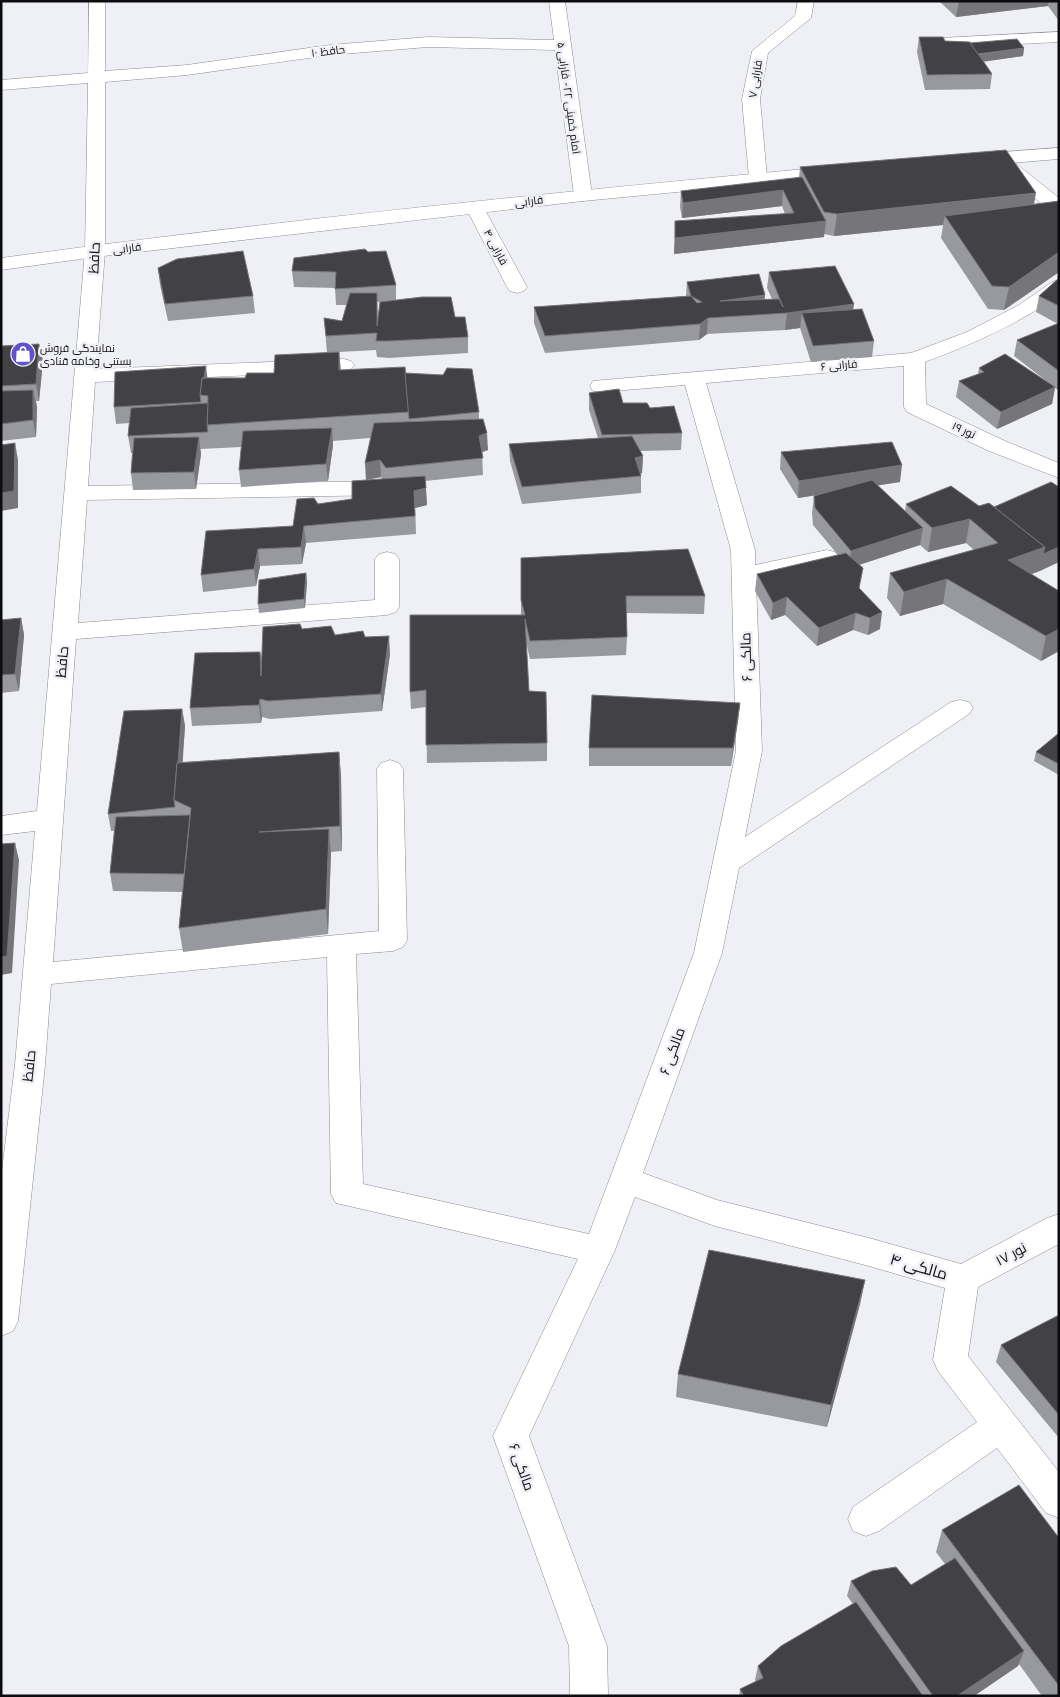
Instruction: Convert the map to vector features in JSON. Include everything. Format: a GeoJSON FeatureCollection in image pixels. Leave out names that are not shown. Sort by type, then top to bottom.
{"type":"FeatureCollection","features":[{"type":"Feature","properties":{"kind":"street","name":"حافظ"},"geometry":{"type":"LineString","coordinates":[[1,1321],[30,1065],[85,376],[94,251],[97,1]]}},
{"type":"Feature","properties":{"kind":"street","name":"امام خمینی ۲۲ - فارابی ۵"},"geometry":{"type":"LineString","coordinates":[[557,1],[583,195]]}},
{"type":"Feature","properties":{"kind":"street","name":"فارابی ۷"},"geometry":{"type":"LineString","coordinates":[[758,178],[751,99],[760,51],[803,18],[806,1]]}},
{"type":"Feature","properties":{"kind":"street"},"geometry":{"type":"LineString","coordinates":[[941,43],[1059,37]]}},
{"type":"Feature","properties":{"kind":"street","name":"حافظ ۱۰"},"geometry":{"type":"LineString","coordinates":[[1,85],[187,70],[330,50],[428,42],[562,45]]}},
{"type":"Feature","properties":{"kind":"street"},"geometry":{"type":"LineString","coordinates":[[957,161],[1059,153]]}},
{"type":"Feature","properties":{"kind":"street"},"geometry":{"type":"LineString","coordinates":[[996,158],[1059,208]]}},
{"type":"Feature","properties":{"kind":"street","name":"فارابی"},"geometry":{"type":"LineString","coordinates":[[1,264],[94,251],[583,195],[857,170]]}},
{"type":"Feature","properties":{"kind":"street","name":"فارابی ۴"},"geometry":{"type":"LineString","coordinates":[[475,208],[517,287]]}},
{"type":"Feature","properties":{"kind":"street","name":"فارابی ۶"},"geometry":{"type":"LineString","coordinates":[[601,386],[914,358],[974,336],[1026,309],[1059,286]]}},
{"type":"Feature","properties":{"kind":"street","name":"نور ۱۹"},"geometry":{"type":"LineString","coordinates":[[914,358],[915,407],[997,446],[1059,471]]}},
{"type":"Feature","properties":{"kind":"street"},"geometry":{"type":"LineString","coordinates":[[85,376],[344,365]]}},
{"type":"Feature","properties":{"kind":"street","name":"مالکی ۶"},"geometry":{"type":"LineString","coordinates":[[589,1696],[588,1646],[511,1436],[598,1250],[708,953],[749,751],[743,550],[694,378]]}},
{"type":"Feature","properties":{"kind":"street"},"geometry":{"type":"LineString","coordinates":[[76,493],[410,488]]}},
{"type":"Feature","properties":{"kind":"street"},"geometry":{"type":"LineString","coordinates":[[743,575],[827,557]]}},
{"type":"Feature","properties":{"kind":"street"},"geometry":{"type":"LineString","coordinates":[[64,632],[387,607],[387,559]]}},
{"type":"Feature","properties":{"kind":"street"},"geometry":{"type":"LineString","coordinates":[[726,862],[960,708]]}},
{"type":"Feature","properties":{"kind":"street"},"geometry":{"type":"LineString","coordinates":[[37,974],[393,940],[390,768]]}},
{"type":"Feature","properties":{"kind":"street"},"geometry":{"type":"LineString","coordinates":[[1,826],[50,818]]}},
{"type":"Feature","properties":{"kind":"street"},"geometry":{"type":"LineString","coordinates":[[341,945],[347,1194],[598,1250]]}},
{"type":"Feature","properties":{"kind":"street","name":"مالکی ۴"},"geometry":{"type":"LineString","coordinates":[[625,1180],[715,1213],[870,1252],[963,1279],[950,1360],[1059,1501]]}},
{"type":"Feature","properties":{"kind":"street","name":"نور ۱۷"},"geometry":{"type":"LineString","coordinates":[[963,1279],[1059,1228]]}},
{"type":"Feature","properties":{"kind":"street"},"geometry":{"type":"LineString","coordinates":[[866,1519],[1000,1426]]}},
{"type":"Feature","properties":{"kind":"building"},"geometry":{"type":"Polygon","coordinates":[[[919,37],[943,37],[945,41],[970,42],[992,74],[927,75],[919,37]]]}},
{"type":"Feature","properties":{"kind":"building"},"geometry":{"type":"Polygon","coordinates":[[[1017,39],[1024,48],[978,54],[970,43],[1017,39]]]}},
{"type":"Feature","properties":{"kind":"building"},"geometry":{"type":"Polygon","coordinates":[[[1006,150],[1036,193],[837,214],[824,212],[800,167],[1006,150]]]}},
{"type":"Feature","properties":{"kind":"building"},"geometry":{"type":"Polygon","coordinates":[[[802,177],[826,221],[675,238],[675,221],[794,213],[783,190],[683,203],[681,191],[802,177]]]}},
{"type":"Feature","properties":{"kind":"building"},"geometry":{"type":"Polygon","coordinates":[[[1059,201],[1059,252],[1009,287],[992,286],[945,216],[1059,201]]]}},
{"type":"Feature","properties":{"kind":"building"},"geometry":{"type":"Polygon","coordinates":[[[365,249],[368,252],[386,251],[396,285],[335,289],[336,272],[292,271],[294,258],[365,249]]]}},
{"type":"Feature","properties":{"kind":"building"},"geometry":{"type":"Polygon","coordinates":[[[243,251],[253,296],[165,304],[158,268],[177,259],[243,251]]]}},
{"type":"Feature","properties":{"kind":"building"},"geometry":{"type":"Polygon","coordinates":[[[835,266],[854,304],[787,313],[708,318],[700,324],[545,336],[534,307],[691,296],[687,282],[759,274],[765,295],[720,301],[779,299],[783,307],[769,272],[835,266]],[[691,296],[697,303],[702,302],[691,296]]]}},
{"type":"Feature","properties":{"kind":"building"},"geometry":{"type":"Polygon","coordinates":[[[1059,278],[1059,306],[1039,296],[1059,278]]]}},
{"type":"Feature","properties":{"kind":"building"},"geometry":{"type":"Polygon","coordinates":[[[350,293],[377,293],[377,326],[380,302],[422,297],[451,297],[455,317],[465,317],[468,337],[376,341],[377,333],[326,336],[324,318],[342,321],[350,293]]]}},
{"type":"Feature","properties":{"kind":"building"},"geometry":{"type":"Polygon","coordinates":[[[862,309],[874,341],[813,346],[802,313],[862,309]]]}},
{"type":"Feature","properties":{"kind":"building"},"geometry":{"type":"Polygon","coordinates":[[[1059,323],[1059,371],[1017,340],[1059,323]]]}},
{"type":"Feature","properties":{"kind":"building"},"geometry":{"type":"Polygon","coordinates":[[[39,344],[36,384],[1,386],[1,346],[39,344]]]}},
{"type":"Feature","properties":{"kind":"building"},"geometry":{"type":"Polygon","coordinates":[[[339,352],[339,370],[405,367],[409,412],[207,425],[208,396],[200,395],[202,378],[245,378],[247,373],[274,373],[275,355],[339,352]]]}},
{"type":"Feature","properties":{"kind":"building"},"geometry":{"type":"Polygon","coordinates":[[[1005,354],[1055,387],[1001,412],[959,381],[984,372],[979,368],[1005,354]]]}},
{"type":"Feature","properties":{"kind":"building"},"geometry":{"type":"Polygon","coordinates":[[[206,366],[204,378],[202,378],[201,402],[114,407],[115,372],[206,366]]]}},
{"type":"Feature","properties":{"kind":"building"},"geometry":{"type":"Polygon","coordinates":[[[447,368],[472,369],[479,412],[409,419],[405,373],[443,375],[447,368]]]}},
{"type":"Feature","properties":{"kind":"building"},"geometry":{"type":"Polygon","coordinates":[[[619,389],[623,403],[647,403],[650,408],[674,406],[682,433],[602,435],[589,393],[619,389]]]}},
{"type":"Feature","properties":{"kind":"building"},"geometry":{"type":"Polygon","coordinates":[[[33,390],[33,420],[1,424],[1,391],[33,390]]]}},
{"type":"Feature","properties":{"kind":"building"},"geometry":{"type":"Polygon","coordinates":[[[208,403],[208,432],[128,436],[131,408],[208,403]]]}},
{"type":"Feature","properties":{"kind":"building"},"geometry":{"type":"Polygon","coordinates":[[[483,419],[487,433],[479,436],[483,458],[386,468],[380,460],[365,463],[374,423],[483,419]]]}},
{"type":"Feature","properties":{"kind":"building"},"geometry":{"type":"Polygon","coordinates":[[[332,428],[326,464],[239,470],[243,431],[332,428]]]}},
{"type":"Feature","properties":{"kind":"building"},"geometry":{"type":"Polygon","coordinates":[[[632,436],[643,456],[635,458],[641,476],[522,487],[509,444],[632,436]]]}},
{"type":"Feature","properties":{"kind":"building"},"geometry":{"type":"Polygon","coordinates":[[[199,437],[194,472],[131,473],[134,438],[199,437]]]}},
{"type":"Feature","properties":{"kind":"building"},"geometry":{"type":"Polygon","coordinates":[[[892,442],[902,465],[799,481],[781,452],[892,442]]]}},
{"type":"Feature","properties":{"kind":"building"},"geometry":{"type":"Polygon","coordinates":[[[15,443],[14,491],[1,493],[1,445],[15,443]]]}},
{"type":"Feature","properties":{"kind":"building"},"geometry":{"type":"Polygon","coordinates":[[[425,476],[426,488],[414,491],[415,516],[304,526],[301,547],[258,549],[254,569],[201,575],[206,531],[293,526],[297,499],[314,498],[318,504],[352,499],[352,481],[425,476]]]}},
{"type":"Feature","properties":{"kind":"building"},"geometry":{"type":"Polygon","coordinates":[[[872,480],[923,528],[851,551],[815,508],[814,496],[872,480]]]}},
{"type":"Feature","properties":{"kind":"building"},"geometry":{"type":"Polygon","coordinates":[[[1051,482],[1059,487],[1059,547],[1043,554],[1045,547],[994,507],[1051,482]]]}},
{"type":"Feature","properties":{"kind":"building"},"geometry":{"type":"Polygon","coordinates":[[[951,486],[979,506],[989,503],[1045,547],[1008,560],[1059,591],[1059,629],[1046,636],[947,579],[904,592],[890,573],[998,543],[970,519],[932,528],[906,504],[951,486]]]}},
{"type":"Feature","properties":{"kind":"building"},"geometry":{"type":"Polygon","coordinates":[[[688,549],[705,596],[626,596],[627,637],[530,641],[525,619],[529,691],[546,692],[547,743],[426,745],[426,690],[410,692],[410,615],[525,615],[521,600],[521,558],[688,549]]]}},
{"type":"Feature","properties":{"kind":"building"},"geometry":{"type":"Polygon","coordinates":[[[846,553],[863,568],[859,588],[882,612],[870,618],[856,613],[819,628],[787,597],[773,603],[757,574],[846,553]]]}},
{"type":"Feature","properties":{"kind":"building"},"geometry":{"type":"Polygon","coordinates":[[[306,573],[304,599],[258,604],[259,580],[306,573]]]}},
{"type":"Feature","properties":{"kind":"building"},"geometry":{"type":"Polygon","coordinates":[[[21,618],[15,674],[1,675],[1,620],[21,618]]]}},
{"type":"Feature","properties":{"kind":"building"},"geometry":{"type":"Polygon","coordinates":[[[300,624],[302,629],[331,626],[335,635],[363,631],[365,637],[389,636],[381,694],[268,701],[260,699],[259,705],[190,708],[195,653],[260,652],[261,676],[263,627],[300,624]]]}},
{"type":"Feature","properties":{"kind":"building"},"geometry":{"type":"Polygon","coordinates":[[[592,695],[740,703],[733,748],[589,748],[592,695]]]}},
{"type":"Feature","properties":{"kind":"building"},"geometry":{"type":"Polygon","coordinates":[[[182,709],[175,807],[108,814],[124,711],[182,709]]]}},
{"type":"Feature","properties":{"kind":"building"},"geometry":{"type":"Polygon","coordinates":[[[1059,733],[1059,764],[1036,752],[1059,733]]]}},
{"type":"Feature","properties":{"kind":"building"},"geometry":{"type":"Polygon","coordinates":[[[339,752],[340,826],[259,832],[329,829],[326,909],[179,928],[191,808],[174,800],[177,763],[339,752]]]}},
{"type":"Feature","properties":{"kind":"building"},"geometry":{"type":"Polygon","coordinates":[[[190,815],[184,874],[110,873],[116,817],[190,815]]]}},
{"type":"Feature","properties":{"kind":"building"},"geometry":{"type":"Polygon","coordinates":[[[15,843],[7,956],[1,957],[1,844],[15,843]]]}},
{"type":"Feature","properties":{"kind":"building"},"geometry":{"type":"Polygon","coordinates":[[[709,1250],[865,1280],[831,1405],[678,1374],[709,1250]]]}},
{"type":"Feature","properties":{"kind":"building"},"geometry":{"type":"Polygon","coordinates":[[[1059,1315],[1059,1415],[1001,1345],[1059,1315]]]}},
{"type":"Feature","properties":{"kind":"building"},"geometry":{"type":"Polygon","coordinates":[[[1019,1485],[1059,1538],[1059,1686],[942,1530],[1019,1485]]]}},
{"type":"Feature","properties":{"kind":"building"},"geometry":{"type":"Polygon","coordinates":[[[955,1558],[1024,1651],[957,1696],[933,1696],[851,1581],[872,1571],[896,1567],[911,1585],[955,1558]]]}},
{"type":"Feature","properties":{"kind":"building"},"geometry":{"type":"Polygon","coordinates":[[[856,1602],[923,1696],[744,1696],[740,1689],[763,1678],[758,1666],[781,1646],[856,1602]]]}},
{"type":"Feature","properties":{"kind":"place","name":"نمایندگی فروش بستنی وخامه قنادی"},"geometry":{"type":"Point","coordinates":[23,354]}}]}
